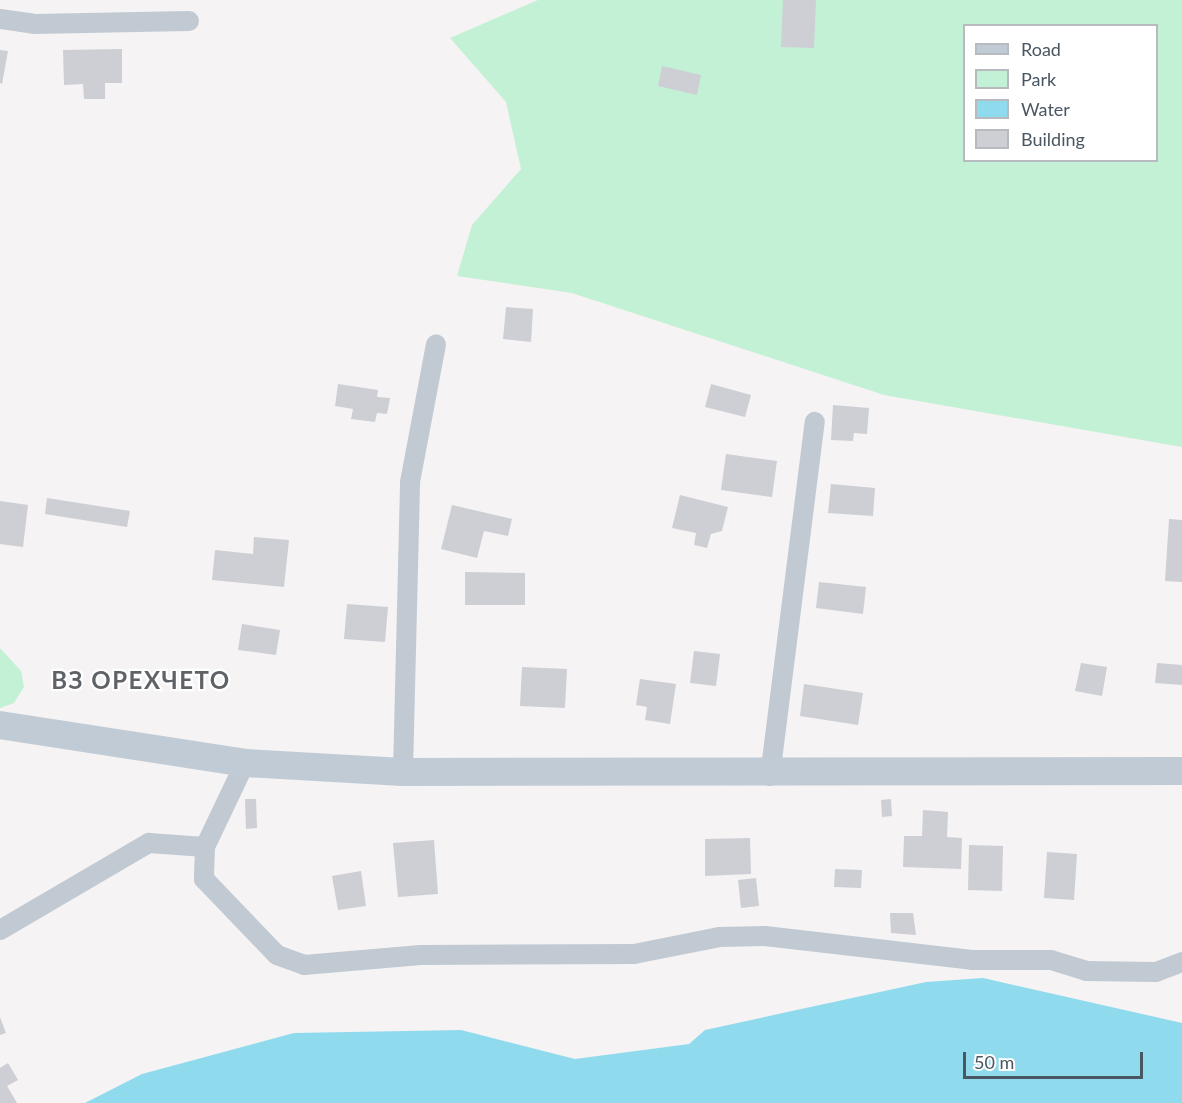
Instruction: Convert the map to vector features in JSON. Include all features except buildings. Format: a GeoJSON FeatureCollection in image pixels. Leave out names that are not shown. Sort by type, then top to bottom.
{"type":"FeatureCollection","features":[{"type":"Feature","properties":{"kind":"street"},"geometry":{"type":"LineString","coordinates":[[0,19],[34,24],[189,21]]}},
{"type":"Feature","properties":{"kind":"street"},"geometry":{"type":"LineString","coordinates":[[403,772],[410,482],[436,344]]}},
{"type":"Feature","properties":{"kind":"street"},"geometry":{"type":"LineString","coordinates":[[770,776],[815,422]]}},
{"type":"Feature","properties":{"kind":"street"},"geometry":{"type":"LineString","coordinates":[[0,725],[245,763],[403,772],[770,776],[1182,771]]}},
{"type":"Feature","properties":{"kind":"street"},"geometry":{"type":"LineString","coordinates":[[245,763],[205,847],[204,879],[213,894],[277,955],[304,965],[421,955],[634,954],[720,937],[765,936],[972,960],[1051,960],[1086,971],[1156,972],[1182,962]]}},
{"type":"Feature","properties":{"kind":"street"},"geometry":{"type":"LineString","coordinates":[[0,930],[149,843],[205,847]]}},
{"type":"Feature","properties":{"kind":"green space"},"geometry":{"type":"Polygon","coordinates":[[[538,0],[1182,0],[1182,447],[884,395],[572,293],[457,276],[472,225],[521,169],[506,102],[450,38],[538,0]]]}},
{"type":"Feature","properties":{"kind":"green space"},"geometry":{"type":"Polygon","coordinates":[[[0,648],[21,671],[24,687],[14,703],[0,708],[0,648]]]}},
{"type":"Feature","properties":{"kind":"water"},"geometry":{"type":"Polygon","coordinates":[[[983,978],[1182,1023],[1182,1103],[85,1103],[142,1074],[294,1033],[461,1030],[575,1059],[689,1044],[705,1030],[926,982],[983,978]]]}},
{"type":"Feature","properties":{"kind":"district","name":"ВЗ ОРЕХЧЕТО"},"geometry":{"type":"Point","coordinates":[141,680]}}]}
